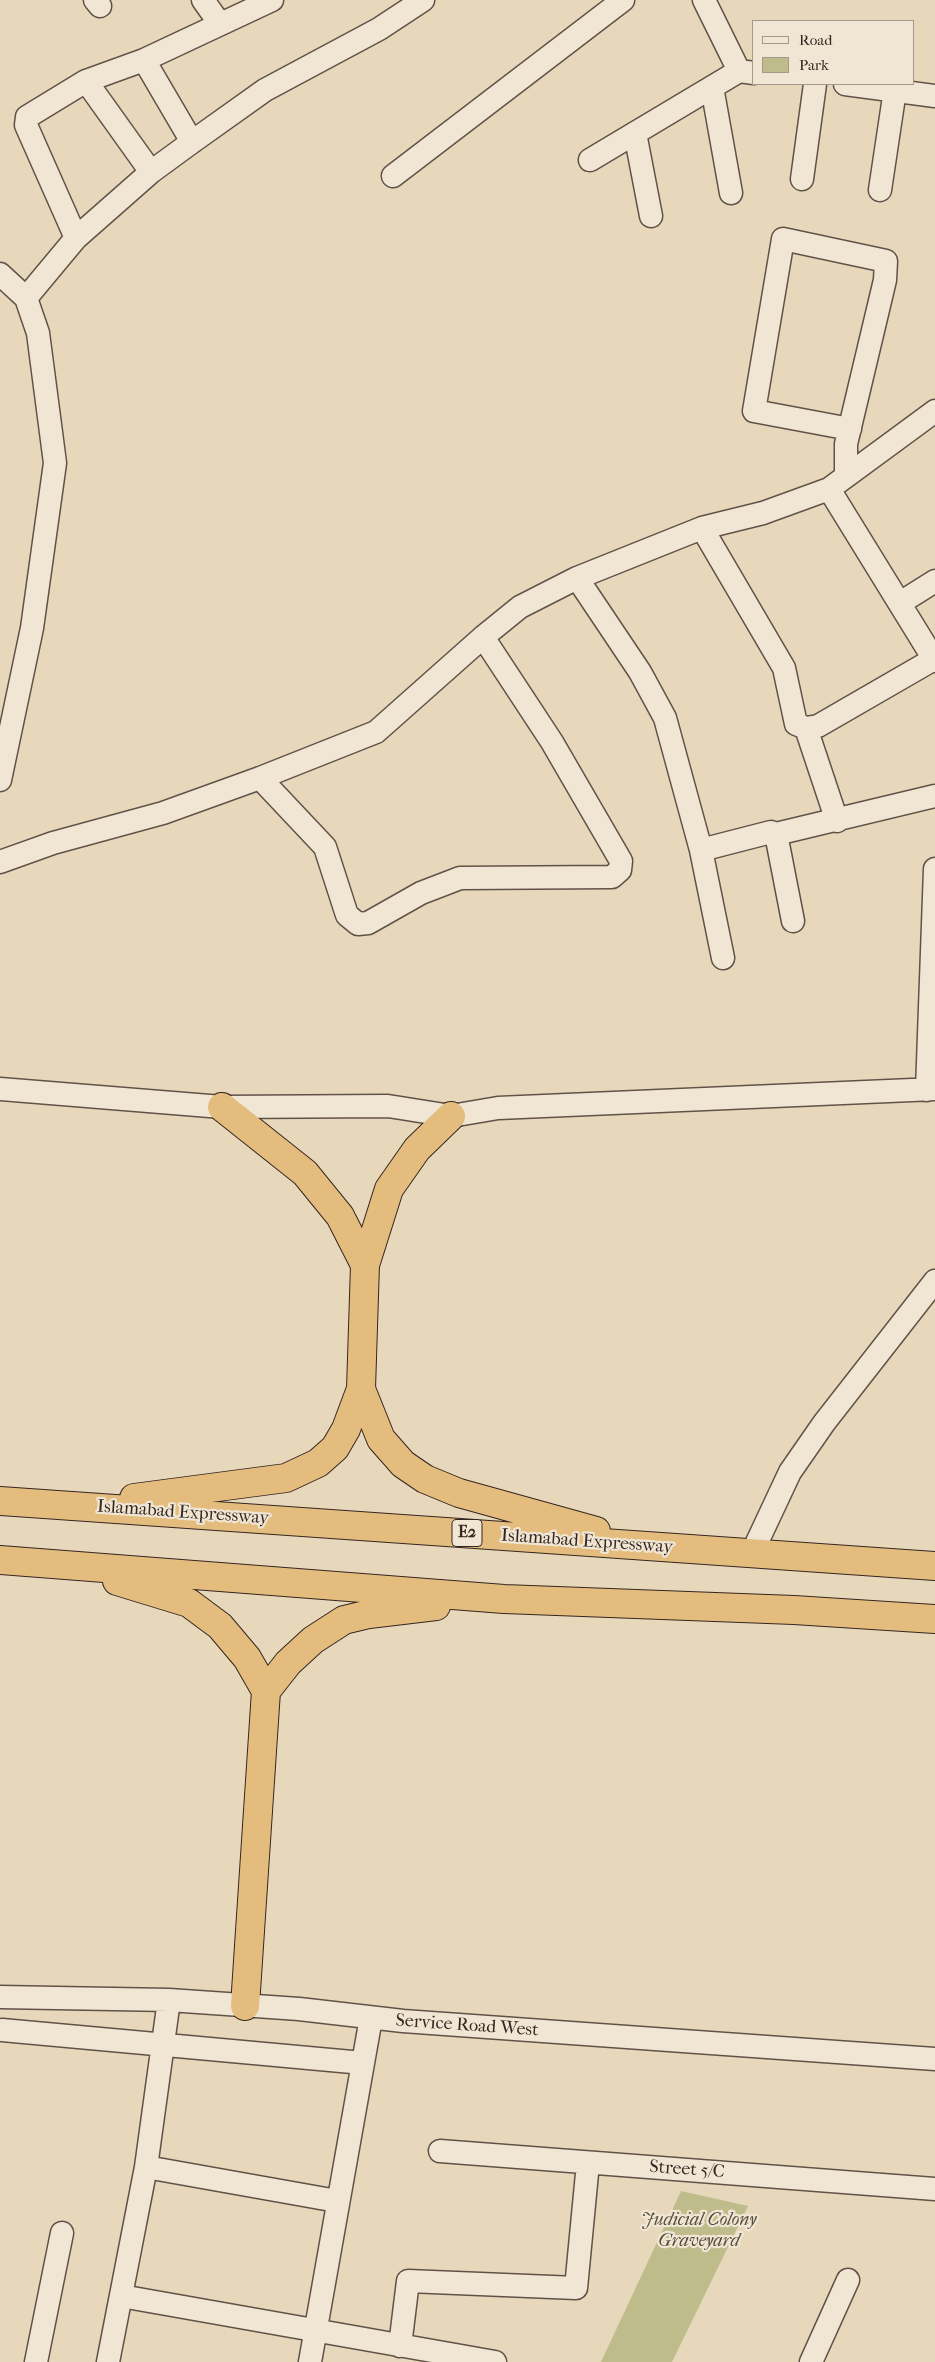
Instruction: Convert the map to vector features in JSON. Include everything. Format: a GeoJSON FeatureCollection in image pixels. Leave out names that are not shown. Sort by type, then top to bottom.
{"type":"FeatureCollection","features":[{"type":"Feature","properties":{"kind":"highway"},"geometry":{"type":"LineString","coordinates":[[222,1107],[305,1173],[340,1216],[365,1265]]}},
{"type":"Feature","properties":{"kind":"highway"},"geometry":{"type":"LineString","coordinates":[[80,1506],[286,1478],[318,1462],[334,1448],[346,1429],[361,1389],[365,1265],[389,1189],[417,1149],[452,1116]]}},
{"type":"Feature","properties":{"kind":"highway"},"geometry":{"type":"LineString","coordinates":[[361,1389],[381,1439],[403,1464],[425,1480],[459,1493],[646,1546]]}},
{"type":"Feature","properties":{"kind":"highway","name":"Islamabad Expressway"},"geometry":{"type":"LineString","coordinates":[[0,1500],[935,1566]]}},
{"type":"Feature","properties":{"kind":"highway"},"geometry":{"type":"LineString","coordinates":[[0,1560],[504,1599],[794,1610],[935,1619]]}},
{"type":"Feature","properties":{"kind":"highway"},"geometry":{"type":"LineString","coordinates":[[58,1565],[189,1603],[220,1626],[246,1658],[266,1692]]}},
{"type":"Feature","properties":{"kind":"highway"},"geometry":{"type":"LineString","coordinates":[[245,2006],[266,1692],[288,1662],[313,1640],[344,1620],[369,1614],[504,1599]]}},
{"type":"Feature","properties":{"kind":"street"},"geometry":{"type":"LineString","coordinates":[[203,0],[220,24]]}},
{"type":"Feature","properties":{"kind":"street"},"geometry":{"type":"LineString","coordinates":[[76,238],[26,125],[28,117],[32,112],[86,81],[144,60],[272,0]]}},
{"type":"Feature","properties":{"kind":"street"},"geometry":{"type":"LineString","coordinates":[[26,298],[76,238],[152,172],[265,90],[379,29],[422,0]]}},
{"type":"Feature","properties":{"kind":"street"},"geometry":{"type":"LineString","coordinates":[[393,176],[623,0]]}},
{"type":"Feature","properties":{"kind":"street"},"geometry":{"type":"LineString","coordinates":[[590,160],[712,87],[746,72],[704,0]]}},
{"type":"Feature","properties":{"kind":"street"},"geometry":{"type":"LineString","coordinates":[[144,60],[192,142]]}},
{"type":"Feature","properties":{"kind":"street"},"geometry":{"type":"LineString","coordinates":[[86,81],[152,172]]}},
{"type":"Feature","properties":{"kind":"street"},"geometry":{"type":"LineString","coordinates":[[802,179],[815,85]]}},
{"type":"Feature","properties":{"kind":"street"},"geometry":{"type":"LineString","coordinates":[[854,85],[935,96]]}},
{"type":"Feature","properties":{"kind":"street"},"geometry":{"type":"LineString","coordinates":[[712,87],[732,192]]}},
{"type":"Feature","properties":{"kind":"street"},"geometry":{"type":"LineString","coordinates":[[880,190],[896,90]]}},
{"type":"Feature","properties":{"kind":"street"},"geometry":{"type":"LineString","coordinates":[[635,133],[651,216]]}},
{"type":"Feature","properties":{"kind":"street"},"geometry":{"type":"LineString","coordinates":[[702,528],[784,668],[796,724],[806,728],[818,726],[935,660],[900,603],[837,483],[850,429],[885,280],[886,262],[783,239],[754,411],[850,429]]}},
{"type":"Feature","properties":{"kind":"street"},"geometry":{"type":"LineString","coordinates":[[0,274],[26,298],[38,333],[55,463],[32,628],[2,757],[0,780]]}},
{"type":"Feature","properties":{"kind":"street"},"geometry":{"type":"LineString","coordinates":[[0,862],[53,843],[163,813],[260,778],[376,732],[483,637],[520,607],[577,578],[702,528],[763,513],[837,483],[935,411]]}},
{"type":"Feature","properties":{"kind":"street"},"geometry":{"type":"LineString","coordinates":[[577,578],[640,672],[665,718],[701,850],[723,958]]}},
{"type":"Feature","properties":{"kind":"street"},"geometry":{"type":"LineString","coordinates":[[900,603],[935,581]]}},
{"type":"Feature","properties":{"kind":"street"},"geometry":{"type":"LineString","coordinates":[[260,778],[325,847],[347,915],[358,924],[368,923],[421,893],[460,878],[612,877],[620,870],[621,861],[552,742],[483,637]]}},
{"type":"Feature","properties":{"kind":"street"},"geometry":{"type":"LineString","coordinates":[[806,728],[836,821]]}},
{"type":"Feature","properties":{"kind":"street"},"geometry":{"type":"LineString","coordinates":[[701,850],[771,832],[776,834],[836,821],[935,796]]}},
{"type":"Feature","properties":{"kind":"street"},"geometry":{"type":"LineString","coordinates":[[776,834],[793,922]]}},
{"type":"Feature","properties":{"kind":"street"},"geometry":{"type":"LineString","coordinates":[[0,1089],[222,1107],[388,1106],[452,1116],[498,1108],[931,1090],[935,869]]}},
{"type":"Feature","properties":{"kind":"street"},"geometry":{"type":"LineString","coordinates":[[752,1553],[790,1472],[824,1423],[935,1281]]}},
{"type":"Feature","properties":{"kind":"street"},"geometry":{"type":"LineString","coordinates":[[4,1997],[1,2035],[163,2045],[363,2063]]}},
{"type":"Feature","properties":{"kind":"street","name":"Service Road West"},"geometry":{"type":"LineString","coordinates":[[4,1997],[169,2000],[299,2009],[371,2018],[935,2059]]}},
{"type":"Feature","properties":{"kind":"street"},"geometry":{"type":"LineString","coordinates":[[108,2362],[146,2167],[169,2000]]}},
{"type":"Feature","properties":{"kind":"street"},"geometry":{"type":"LineString","coordinates":[[310,2362],[371,2018]]}},
{"type":"Feature","properties":{"kind":"street","name":"Street 5/C"},"geometry":{"type":"LineString","coordinates":[[440,2151],[935,2189]]}},
{"type":"Feature","properties":{"kind":"street"},"geometry":{"type":"LineString","coordinates":[[412,2352],[408,2282],[576,2288],[588,2163]]}},
{"type":"Feature","properties":{"kind":"street"},"geometry":{"type":"LineString","coordinates":[[146,2167],[337,2202]]}},
{"type":"Feature","properties":{"kind":"street"},"geometry":{"type":"LineString","coordinates":[[36,2362],[62,2233]]}},
{"type":"Feature","properties":{"kind":"street"},"geometry":{"type":"LineString","coordinates":[[811,2362],[848,2280]]}},
{"type":"Feature","properties":{"kind":"street"},"geometry":{"type":"LineString","coordinates":[[121,2296],[315,2331],[412,2352],[495,2362]]}},
{"type":"Feature","properties":{"kind":"green space","name":"Judicial Colony Graveyard"},"geometry":{"type":"Polygon","coordinates":[[[681,2191],[748,2206],[672,2362],[601,2362],[681,2191]]]}}]}
